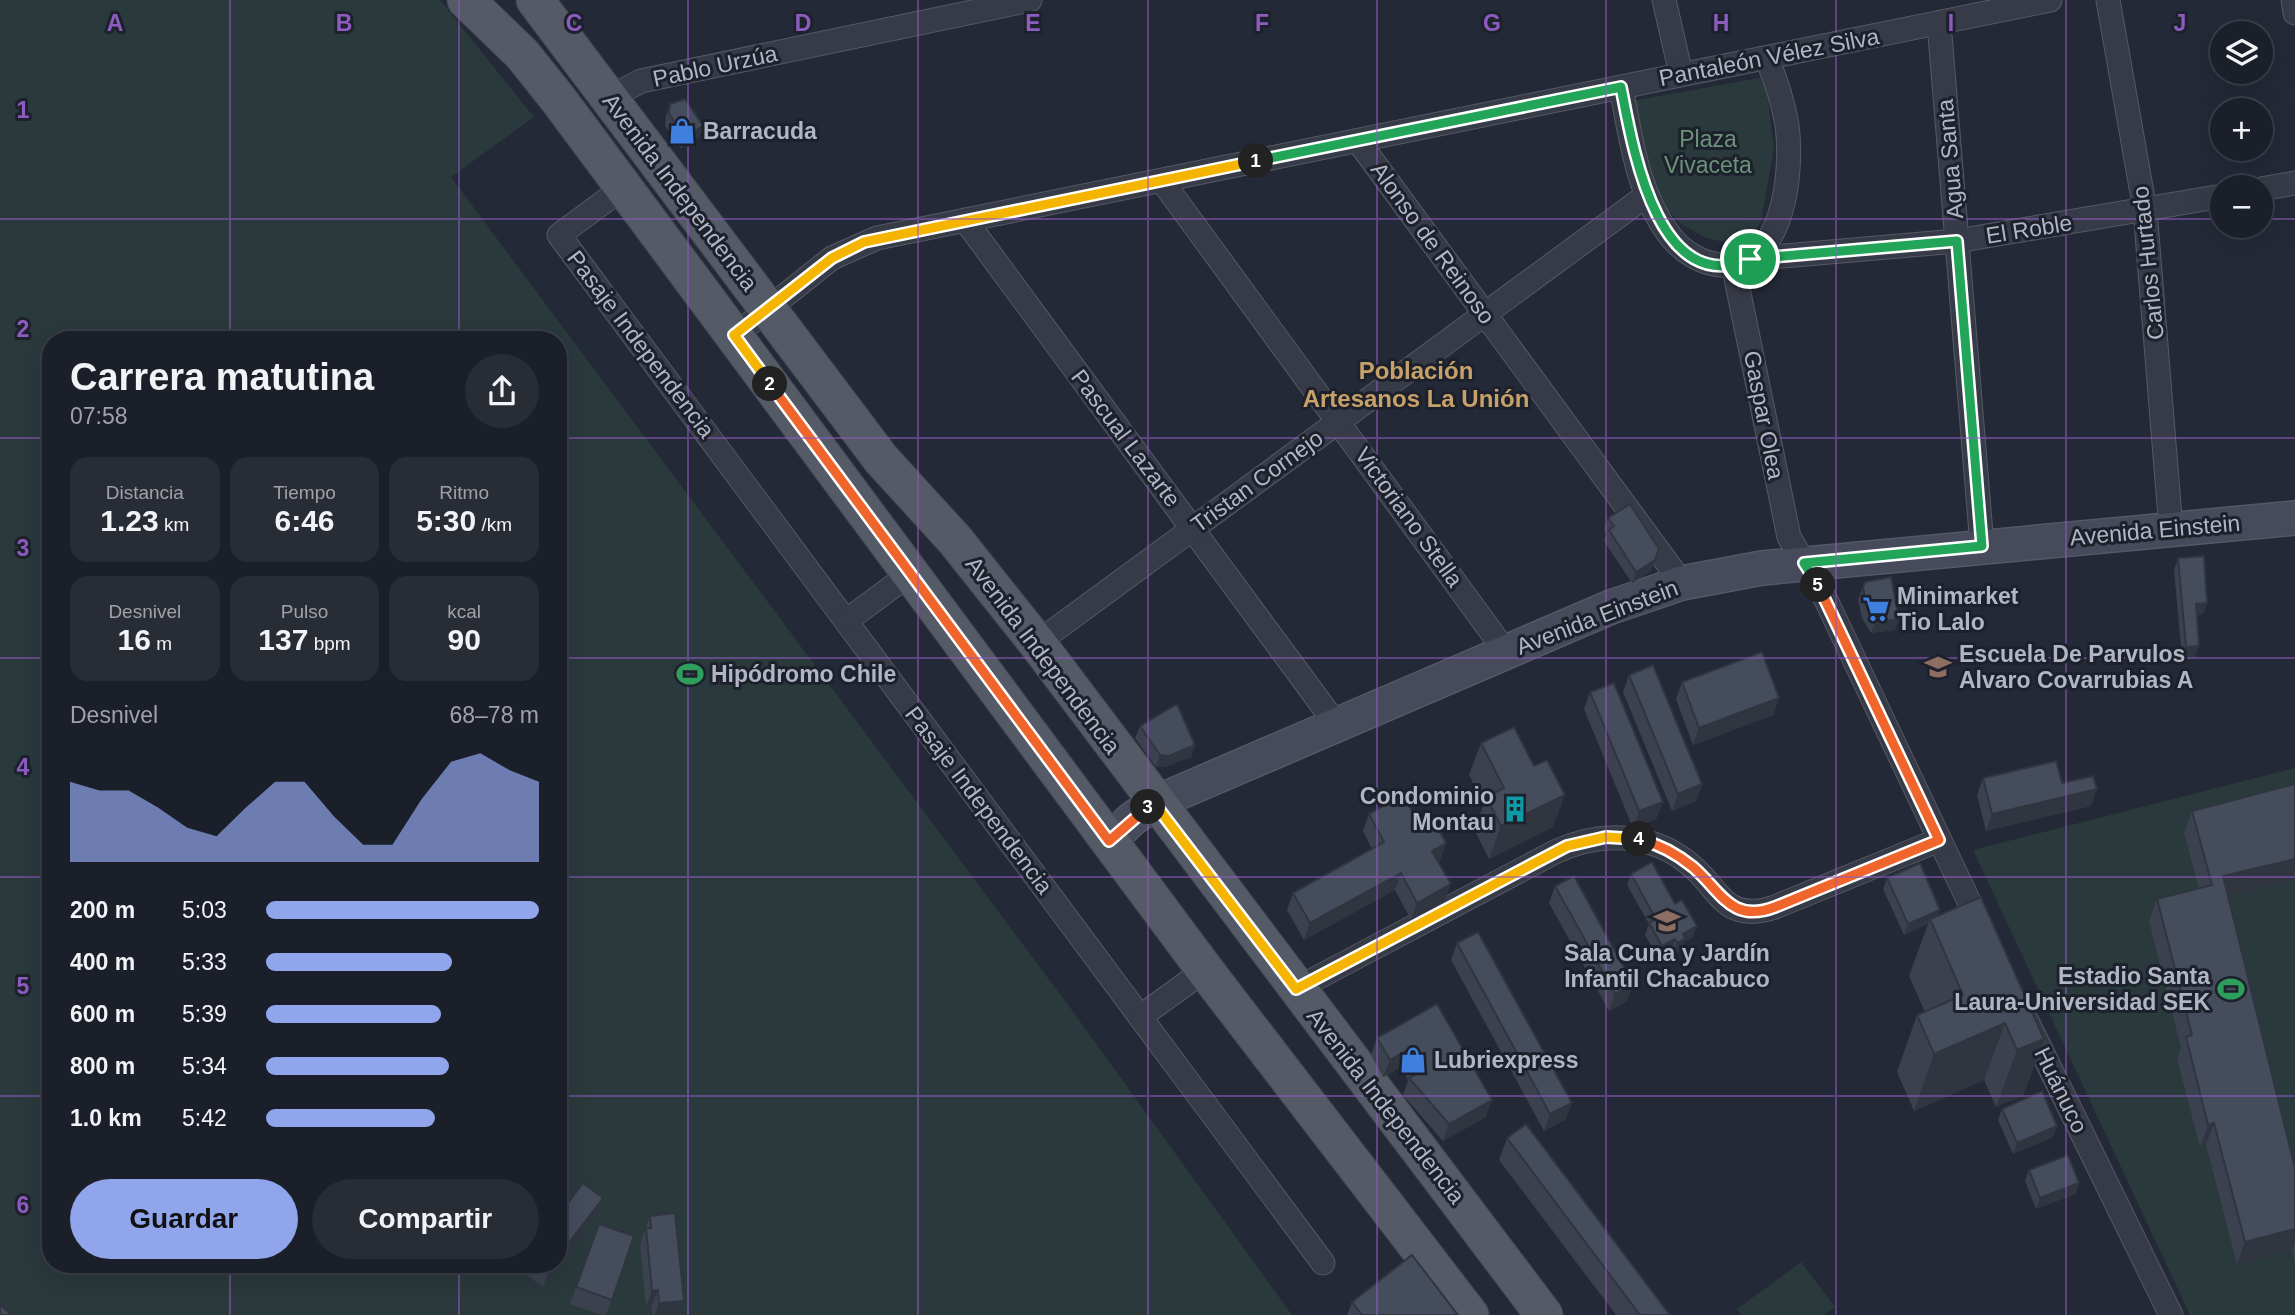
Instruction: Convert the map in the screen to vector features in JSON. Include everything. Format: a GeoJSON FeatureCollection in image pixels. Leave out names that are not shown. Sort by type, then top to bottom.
{"type":"FeatureCollection","features":[{"type":"Feature","properties":{"kind":"main road","name":"Avenida Independencia"},"geometry":{"type":"LineString","coordinates":[[466,0],[522,54],[624,187],[1205,970],[1470,1315]]}},
{"type":"Feature","properties":{"kind":"main road","name":"Avenida Independencia"},"geometry":{"type":"LineString","coordinates":[[535,0],[881,459],[963,549],[1037,642],[1154,803],[1544,1315]]}},
{"type":"Feature","properties":{"kind":"main road","name":"Avenida Einstein"},"geometry":{"type":"LineString","coordinates":[[1109,841],[1132,818],[1154,803],[1611,607],[1682,583],[1804,563],[2295,518]]}},
{"type":"Feature","properties":{"kind":"street","name":"Pablo Urzúa"},"geometry":{"type":"LineString","coordinates":[[609,98],[641,81],[1003,2],[1030,0]]}},
{"type":"Feature","properties":{"kind":"street"},"geometry":{"type":"LineString","coordinates":[[1664,0],[1681,74]]}},
{"type":"Feature","properties":{"kind":"street","name":"Pantaleón Vélez Silva"},"geometry":{"type":"LineString","coordinates":[[734,335],[832,258],[864,242],[2050,0]]}},
{"type":"Feature","properties":{"kind":"street","name":"Carlos Hurtado"},"geometry":{"type":"LineString","coordinates":[[2108,0],[2145,210],[2171,529]]}},
{"type":"Feature","properties":{"kind":"street"},"geometry":{"type":"LineString","coordinates":[[2293,0],[2295,13]]}},
{"type":"Feature","properties":{"kind":"street","name":"Agua Santa"},"geometry":{"type":"LineString","coordinates":[[1939,23],[1982,546]]}},
{"type":"Feature","properties":{"kind":"street"},"geometry":{"type":"LineString","coordinates":[[1621,87],[1636,166],[1647,195],[1679,245],[1705,262],[1742,261],[1764,246],[1773,230],[1788,177],[1785,117],[1767,59]]}},
{"type":"Feature","properties":{"kind":"street","name":"Alonso de Reinoso"},"geometry":{"type":"LineString","coordinates":[[1358,141],[1682,583]]}},
{"type":"Feature","properties":{"kind":"street","name":"Victoriano Stella"},"geometry":{"type":"LineString","coordinates":[[1162,181],[1506,652]]}},
{"type":"Feature","properties":{"kind":"street"},"geometry":{"type":"LineString","coordinates":[[2273,187],[2295,183]]}},
{"type":"Feature","properties":{"kind":"street","name":"Pasaje Independencia"},"geometry":{"type":"LineString","coordinates":[[624,187],[559,235],[1323,1263]]}},
{"type":"Feature","properties":{"kind":"street","name":"Tristan Cornejo"},"geometry":{"type":"LineString","coordinates":[[1037,642],[1647,195]]}},
{"type":"Feature","properties":{"kind":"street","name":"El Roble"},"geometry":{"type":"LineString","coordinates":[[1742,261],[1957,241],[2210,198]]}},
{"type":"Feature","properties":{"kind":"street","name":"Pascual Lazarte"},"geometry":{"type":"LineString","coordinates":[[965,220],[1336,724]]}},
{"type":"Feature","properties":{"kind":"street","name":"Gaspar Olea"},"geometry":{"type":"LineString","coordinates":[[1742,261],[1787,530],[1804,563]]}},
{"type":"Feature","properties":{"kind":"street"},"geometry":{"type":"LineString","coordinates":[[1804,563],[1825,598],[1993,951]]}},
{"type":"Feature","properties":{"kind":"street"},"geometry":{"type":"LineString","coordinates":[[846,621],[911,573]]}},
{"type":"Feature","properties":{"kind":"street"},"geometry":{"type":"LineString","coordinates":[[1296,989],[1580,841],[1619,836],[1657,845],[1693,867],[1729,904],[1754,912],[1775,907],[1939,840]]}},
{"type":"Feature","properties":{"kind":"street"},"geometry":{"type":"LineString","coordinates":[[1140,1017],[1205,970]]}},
{"type":"Feature","properties":{"kind":"street","name":"Huánuco"},"geometry":{"type":"LineString","coordinates":[[2017,1001],[2171,1315]]}},
{"type":"Feature","properties":{"kind":"green space","name":"Hipódromo Chile"},"geometry":{"type":"Polygon","coordinates":[[[0,0],[440,0],[534,117],[451,177],[566,331],[42,331],[42,1273],[567,1273],[567,333],[1071,1009],[1292,1315],[0,1315],[0,0]]]}},
{"type":"Feature","properties":{"kind":"green space","name":"Plaza Vivaceta"},"geometry":{"type":"Polygon","coordinates":[[[1765,77],[1774,148],[1761,222],[1752,236],[1740,241],[1723,242],[1704,237],[1681,224],[1665,207],[1653,188],[1632,101],[1765,77]]]}},
{"type":"Feature","properties":{"kind":"green space"},"geometry":{"type":"Polygon","coordinates":[[[2295,768],[2295,1315],[2190,1315],[1973,850],[2295,768]]]}},
{"type":"Feature","properties":{"kind":"green space"},"geometry":{"type":"Polygon","coordinates":[[[1801,1262],[1835,1307],[1824,1315],[1742,1315],[1737,1309],[1801,1262]]]}},
{"type":"Feature","properties":{"kind":"building"},"geometry":{"type":"Polygon","coordinates":[[[685,99],[703,126],[685,137],[669,114],[670,104],[685,99]]]}},
{"type":"Feature","properties":{"kind":"building"},"geometry":{"type":"Polygon","coordinates":[[[1630,504],[1659,549],[1655,560],[1636,572],[1609,530],[1614,526],[1608,518],[1630,504]]]}},
{"type":"Feature","properties":{"kind":"building"},"geometry":{"type":"Polygon","coordinates":[[[2204,556],[2207,603],[2196,604],[2199,646],[2186,647],[2178,558],[2204,556]]]}},
{"type":"Feature","properties":{"kind":"building"},"geometry":{"type":"Polygon","coordinates":[[[1891,577],[1899,619],[1876,622],[1867,607],[1863,588],[1865,582],[1891,577]]]}},
{"type":"Feature","properties":{"kind":"building"},"geometry":{"type":"Polygon","coordinates":[[[1762,652],[1779,698],[1699,728],[1682,682],[1762,652]]]}},
{"type":"Feature","properties":{"kind":"building"},"geometry":{"type":"Polygon","coordinates":[[[1653,665],[1702,784],[1678,794],[1629,675],[1653,665]]]}},
{"type":"Feature","properties":{"kind":"building"},"geometry":{"type":"Polygon","coordinates":[[[1614,683],[1663,802],[1639,811],[1590,692],[1614,683]]]}},
{"type":"Feature","properties":{"kind":"building"},"geometry":{"type":"Polygon","coordinates":[[[1177,704],[1195,745],[1169,756],[1160,755],[1140,726],[1177,704]]]}},
{"type":"Feature","properties":{"kind":"building"},"geometry":{"type":"Polygon","coordinates":[[[1514,727],[1534,766],[1547,760],[1565,795],[1501,826],[1486,797],[1504,788],[1481,743],[1514,727]]]}},
{"type":"Feature","properties":{"kind":"building"},"geometry":{"type":"Polygon","coordinates":[[[2056,761],[2062,783],[2093,776],[2097,789],[1992,814],[1983,778],[2056,761]]]}},
{"type":"Feature","properties":{"kind":"building","name":"Estadio Santa Laura-Universidad SEK"},"geometry":{"type":"Polygon","coordinates":[[[2295,784],[2295,859],[2223,876],[2295,1168],[2295,1229],[2245,1242],[2214,1123],[2208,1125],[2186,1037],[2192,1035],[2157,899],[2212,885],[2192,811],[2295,784]]]}},
{"type":"Feature","properties":{"kind":"building"},"geometry":{"type":"Polygon","coordinates":[[[1403,795],[1419,824],[1433,817],[1446,843],[1432,851],[1451,884],[1417,903],[1401,873],[1310,923],[1293,893],[1384,842],[1369,814],[1403,795]]]}},
{"type":"Feature","properties":{"kind":"building"},"geometry":{"type":"Polygon","coordinates":[[[1652,862],[1675,904],[1682,900],[1697,926],[1683,934],[1685,939],[1677,943],[1675,939],[1662,946],[1649,923],[1656,919],[1631,874],[1652,862]]]}},
{"type":"Feature","properties":{"kind":"building"},"geometry":{"type":"Polygon","coordinates":[[[1920,863],[1940,910],[1908,924],[1887,878],[1920,863]]]}},
{"type":"Feature","properties":{"kind":"building"},"geometry":{"type":"Polygon","coordinates":[[[1574,876],[1633,984],[1615,994],[1555,886],[1574,876]]]}},
{"type":"Feature","properties":{"kind":"building"},"geometry":{"type":"Polygon","coordinates":[[[1981,897],[2044,1039],[2017,1050],[2005,1023],[1934,1054],[1917,1015],[1963,995],[1930,919],[1981,897]]]}},
{"type":"Feature","properties":{"kind":"building"},"geometry":{"type":"Polygon","coordinates":[[[1478,932],[1572,1103],[1550,1114],[1457,943],[1478,932]]]}},
{"type":"Feature","properties":{"kind":"building"},"geometry":{"type":"Polygon","coordinates":[[[1437,1004],[1492,1100],[1449,1124],[1409,1078],[1420,1072],[1407,1050],[1390,1060],[1377,1038],[1437,1004]]]}},
{"type":"Feature","properties":{"kind":"building"},"geometry":{"type":"Polygon","coordinates":[[[2042,1091],[2057,1126],[2017,1143],[2002,1109],[2042,1091]]]}},
{"type":"Feature","properties":{"kind":"building"},"geometry":{"type":"Polygon","coordinates":[[[1526,1124],[1670,1315],[1640,1315],[1507,1138],[1526,1124]]]}},
{"type":"Feature","properties":{"kind":"building"},"geometry":{"type":"Polygon","coordinates":[[[2068,1155],[2079,1183],[2040,1198],[2029,1170],[2068,1155]]]}},
{"type":"Feature","properties":{"kind":"building"},"geometry":{"type":"Polygon","coordinates":[[[583,1183],[603,1198],[567,1245],[567,1204],[583,1183]]]}},
{"type":"Feature","properties":{"kind":"building"},"geometry":{"type":"Polygon","coordinates":[[[675,1213],[684,1301],[659,1303],[658,1290],[652,1291],[646,1228],[651,1228],[650,1216],[675,1213]]]}},
{"type":"Feature","properties":{"kind":"building"},"geometry":{"type":"Polygon","coordinates":[[[599,1224],[634,1236],[612,1300],[576,1287],[599,1224]]]}},
{"type":"Feature","properties":{"kind":"building"},"geometry":{"type":"Polygon","coordinates":[[[1412,1255],[1458,1315],[1362,1315],[1352,1302],[1412,1255]]]}},
{"type":"Feature","properties":{"kind":"building"},"geometry":{"type":"Polygon","coordinates":[[[0,1305],[12,1315],[0,1315],[0,1305]]]}},
{"type":"Feature","properties":{"kind":"place","name":"Barracuda"},"geometry":{"type":"Point","coordinates":[682,131]}},
{"type":"Feature","properties":{"kind":"place","name":"Minimarket Tio Lalo"},"geometry":{"type":"Point","coordinates":[1876,609]}},
{"type":"Feature","properties":{"kind":"place","name":"Escuela De Parvulos Alvaro Covarrubias A"},"geometry":{"type":"Point","coordinates":[1938,667]}},
{"type":"Feature","properties":{"kind":"place","name":"Hipódromo Chile"},"geometry":{"type":"Point","coordinates":[690,674]}},
{"type":"Feature","properties":{"kind":"place","name":"Condominio Montau"},"geometry":{"type":"Point","coordinates":[1515,809]}},
{"type":"Feature","properties":{"kind":"place","name":"Sala Cuna y Jardín Infantil Chacabuco"},"geometry":{"type":"Point","coordinates":[1667,921]}},
{"type":"Feature","properties":{"kind":"place","name":"Estadio Santa Laura-Universidad SEK"},"geometry":{"type":"Point","coordinates":[2231,989]}},
{"type":"Feature","properties":{"kind":"place","name":"Lubriexpress"},"geometry":{"type":"Point","coordinates":[1413,1060]}},
{"type":"Feature","properties":{"kind":"district","name":"Población Artesanos La Unión"},"geometry":{"type":"Point","coordinates":[1416,384]}},
{"type":"Feature","properties":{"kind":"route"},"geometry":{"type":"LineString","coordinates":[[1621,87],[1636,166],[1656,214],[1670,236],[1688,253],[1705,262],[1726,265],[1750,259],[1957,241],[1982,546],[1804,563],[1825,598],[1939,840],[1766,911],[1754,912],[1734,908],[1693,867],[1657,845],[1619,836],[1580,841],[1296,989],[1154,803],[1132,818],[1109,841],[734,335],[832,258],[877,238],[1621,87]]}}]}
